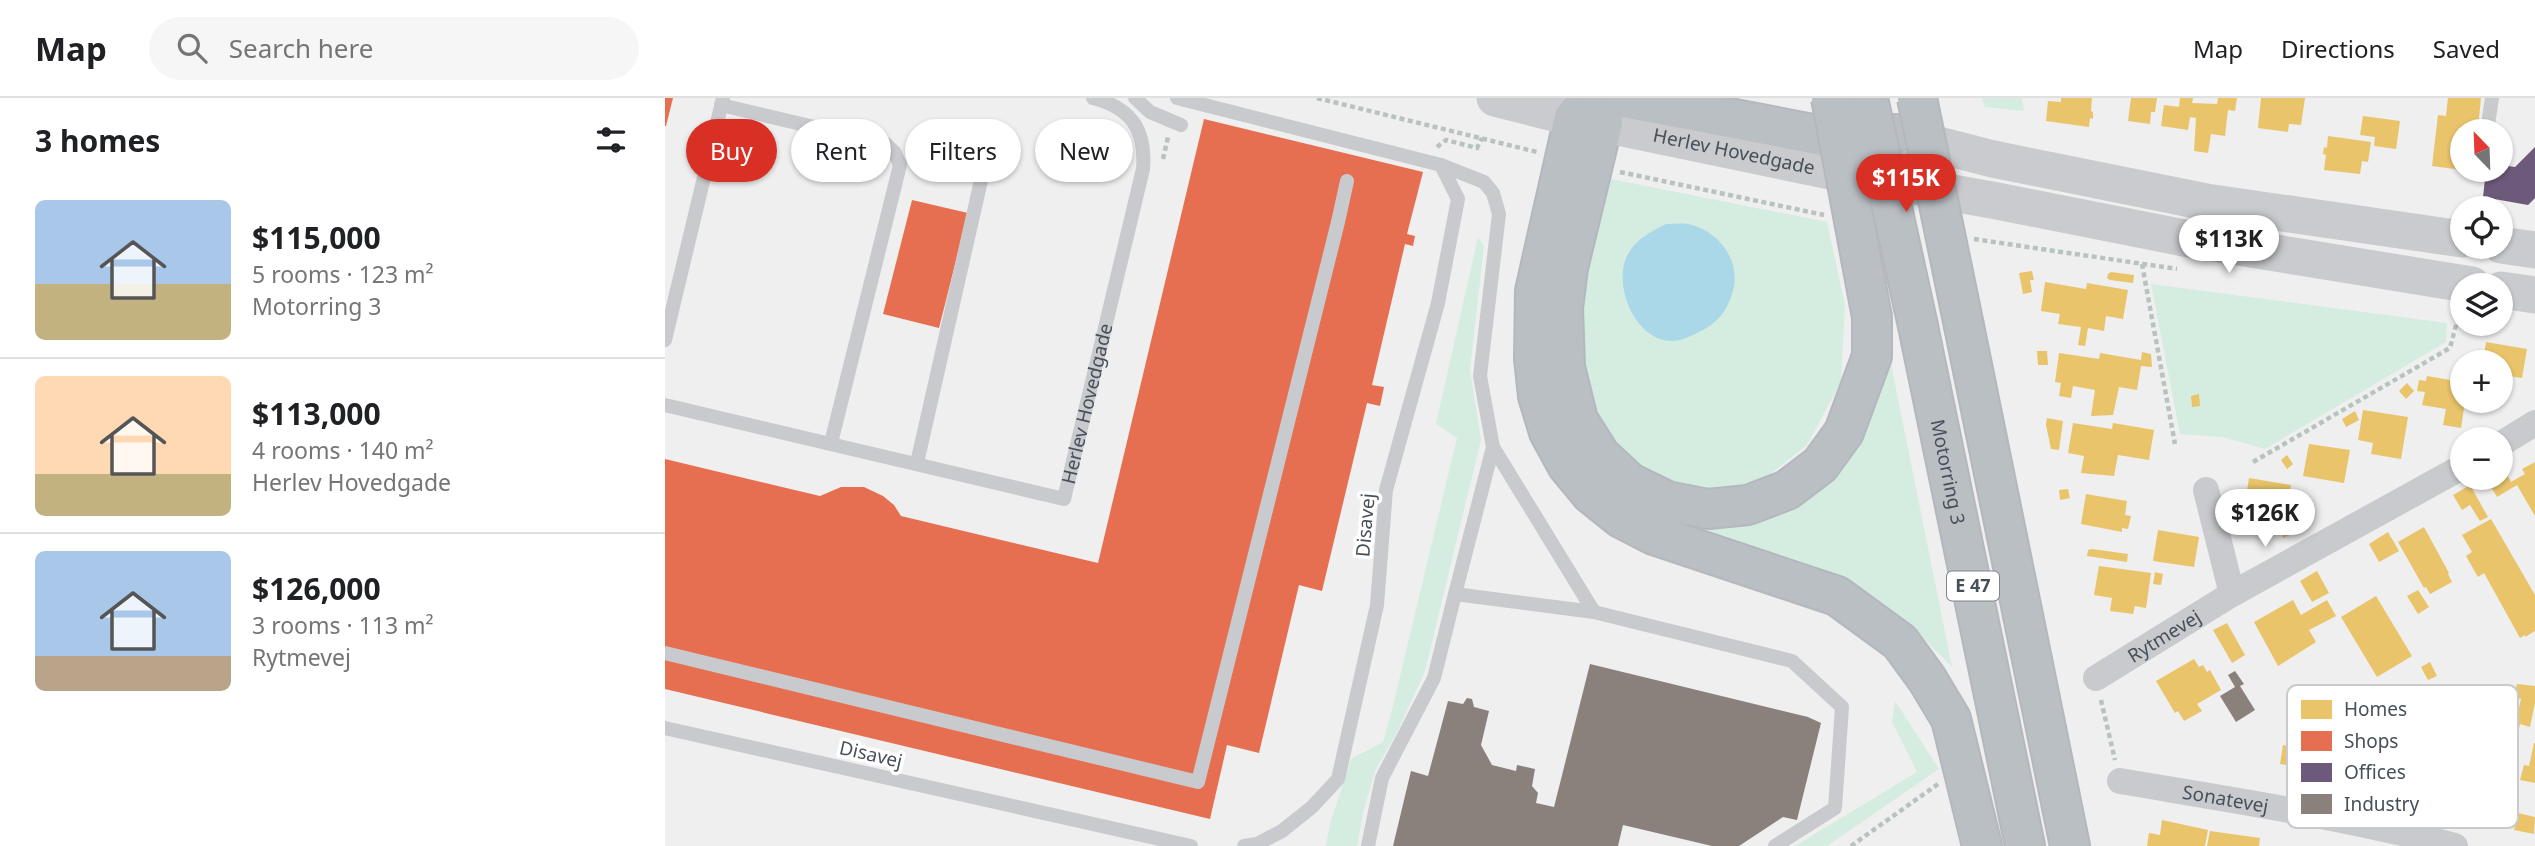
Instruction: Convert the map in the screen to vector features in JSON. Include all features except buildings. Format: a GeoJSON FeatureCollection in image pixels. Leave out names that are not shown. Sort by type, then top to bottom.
{"type":"FeatureCollection","features":[{"type":"Feature","properties":{"kind":"highway"},"geometry":{"type":"LineString","coordinates":[[1600,107],[1568,268],[1563,308],[1565,367],[1578,420],[1599,455],[1630,483],[1667,501],[1707,509],[1748,505],[1787,490],[1820,465],[1845,432],[1872,356],[1872,317],[1831,98]]}},
{"type":"Feature","properties":{"kind":"highway","name":"Motorring 3"},"geometry":{"type":"LineString","coordinates":[[1868,98],[2025,846]]}},
{"type":"Feature","properties":{"kind":"highway","name":"E 47"},"geometry":{"type":"LineString","coordinates":[[1917,98],[2070,846]]}},
{"type":"Feature","properties":{"kind":"highway"},"geometry":{"type":"LineString","coordinates":[[1600,107],[1865,144],[1896,134]]}},
{"type":"Feature","properties":{"kind":"highway"},"geometry":{"type":"LineString","coordinates":[[1600,107],[1535,291],[1534,345],[1538,396],[1549,432],[1567,465],[1591,494],[1621,518],[1654,536],[1837,596],[1900,642],[1951,719],[1982,846]]}},
{"type":"Feature","properties":{"kind":"main road","name":"Herlev Hovedgade"},"geometry":{"type":"LineString","coordinates":[[1495,98],[1600,107],[1825,170],[2189,239],[2450,296]]}},
{"type":"Feature","properties":{"kind":"main road"},"geometry":{"type":"LineString","coordinates":[[1726,98],[1896,134],[1993,159],[2206,202],[2450,237]]}},
{"type":"Feature","properties":{"kind":"main road"},"geometry":{"type":"LineString","coordinates":[[2513,247],[2535,250]]}},
{"type":"Feature","properties":{"kind":"main road"},"geometry":{"type":"LineString","coordinates":[[2513,292],[2535,296]]}},
{"type":"Feature","properties":{"kind":"street"},"geometry":{"type":"LineString","coordinates":[[2513,437],[2535,423]]}},
{"type":"Feature","properties":{"kind":"street","name":"Rytmevej"},"geometry":{"type":"LineString","coordinates":[[2096,678],[2232,594],[2450,474]]}},
{"type":"Feature","properties":{"kind":"street"},"geometry":{"type":"LineString","coordinates":[[2206,490],[2232,594]]}},
{"type":"Feature","properties":{"kind":"street","name":"Sonatevej"},"geometry":{"type":"LineString","coordinates":[[2120,781],[2287,809]]}},
{"type":"Feature","properties":{"kind":"street","name":"Sonatevej"},"geometry":{"type":"LineString","coordinates":[[2380,828],[2455,846]]}},
{"type":"Feature","properties":{"kind":"lane","name":"Herlev Hovedgade"},"geometry":{"type":"LineString","coordinates":[[665,405],[1064,499],[1143,169],[1144,150],[1140,132],[1130,117],[1115,105],[1093,98]]}},
{"type":"Feature","properties":{"kind":"lane"},"geometry":{"type":"LineString","coordinates":[[1135,98],[1150,112],[1181,125]]}},
{"type":"Feature","properties":{"kind":"lane"},"geometry":{"type":"LineString","coordinates":[[1177,98],[1441,165],[1484,182],[1493,193],[1499,214],[1479,376],[1493,447],[1594,612]]}},
{"type":"Feature","properties":{"kind":"lane"},"geometry":{"type":"LineString","coordinates":[[2489,119],[2492,98]]}},
{"type":"Feature","properties":{"kind":"lane"},"geometry":{"type":"LineString","coordinates":[[665,340],[722,102],[886,144],[895,153],[900,164],[899,171],[831,443]]}},
{"type":"Feature","properties":{"kind":"lane","name":"Disavej"},"geometry":{"type":"LineString","coordinates":[[1244,846],[1257,844],[1282,831],[1312,807],[1338,779],[1377,605],[1386,490],[1438,303],[1458,198],[1441,165]]}},
{"type":"Feature","properties":{"kind":"lane"},"geometry":{"type":"LineString","coordinates":[[665,653],[1198,782],[1347,181]]}},
{"type":"Feature","properties":{"kind":"lane"},"geometry":{"type":"LineString","coordinates":[[917,463],[981,182]]}},
{"type":"Feature","properties":{"kind":"lane"},"geometry":{"type":"LineString","coordinates":[[1368,846],[1382,778],[1434,678],[1493,447]]}},
{"type":"Feature","properties":{"kind":"lane"},"geometry":{"type":"LineString","coordinates":[[1455,594],[1594,612],[1792,661],[1842,707],[1835,808],[1775,846]]}},
{"type":"Feature","properties":{"kind":"lane","name":"Disavej"},"geometry":{"type":"LineString","coordinates":[[665,728],[1191,846]]}},
{"type":"Feature","properties":{"kind":"path"},"geometry":{"type":"LineString","coordinates":[[2142,264],[2175,444]]}},
{"type":"Feature","properties":{"kind":"path"},"geometry":{"type":"LineString","coordinates":[[2253,461],[2450,348],[2454,336]]}},
{"type":"Feature","properties":{"kind":"path"},"geometry":{"type":"LineString","coordinates":[[2096,678],[2120,781]]}},
{"type":"Feature","properties":{"kind":"path"},"geometry":{"type":"LineString","coordinates":[[1851,846],[1945,780]]}},
{"type":"Feature","properties":{"kind":"green space"},"geometry":{"type":"Polygon","coordinates":[[[1982,98],[2022,98],[2024,111],[1985,107],[1982,98]]]}},
{"type":"Feature","properties":{"kind":"green space"},"geometry":{"type":"Polygon","coordinates":[[[1601,177],[1827,222],[1845,305],[1841,382],[1807,445],[1762,481],[1715,493],[1666,486],[1611,449],[1581,386],[1576,324],[1601,177]]]}},
{"type":"Feature","properties":{"kind":"green space"},"geometry":{"type":"Polygon","coordinates":[[[1478,237],[1484,246],[1470,370],[1481,440],[1425,671],[1397,732],[1375,771],[1357,846],[1326,846],[1330,824],[1351,759],[1383,742],[1392,710],[1457,438],[1436,424],[1478,237]]]}},
{"type":"Feature","properties":{"kind":"green space"},"geometry":{"type":"Polygon","coordinates":[[[2151,284],[2447,323],[2446,342],[2265,449],[2222,437],[2180,434],[2151,284]]]}},
{"type":"Feature","properties":{"kind":"green space"},"geometry":{"type":"Polygon","coordinates":[[[1890,359],[1952,667],[1907,622],[1852,584],[1650,516],[1720,528],[1797,504],[1890,359]]]}},
{"type":"Feature","properties":{"kind":"green space"},"geometry":{"type":"Polygon","coordinates":[[[1895,701],[1939,769],[1827,846],[1795,846],[1917,772],[1892,722],[1895,701]]]}},
{"type":"Feature","properties":{"kind":"water"},"geometry":{"type":"Polygon","coordinates":[[[1666,224],[1688,224],[1708,232],[1729,255],[1735,275],[1730,300],[1719,318],[1701,331],[1675,341],[1658,338],[1647,332],[1638,322],[1625,297],[1623,283],[1626,258],[1633,246],[1666,224]]]}}]}
